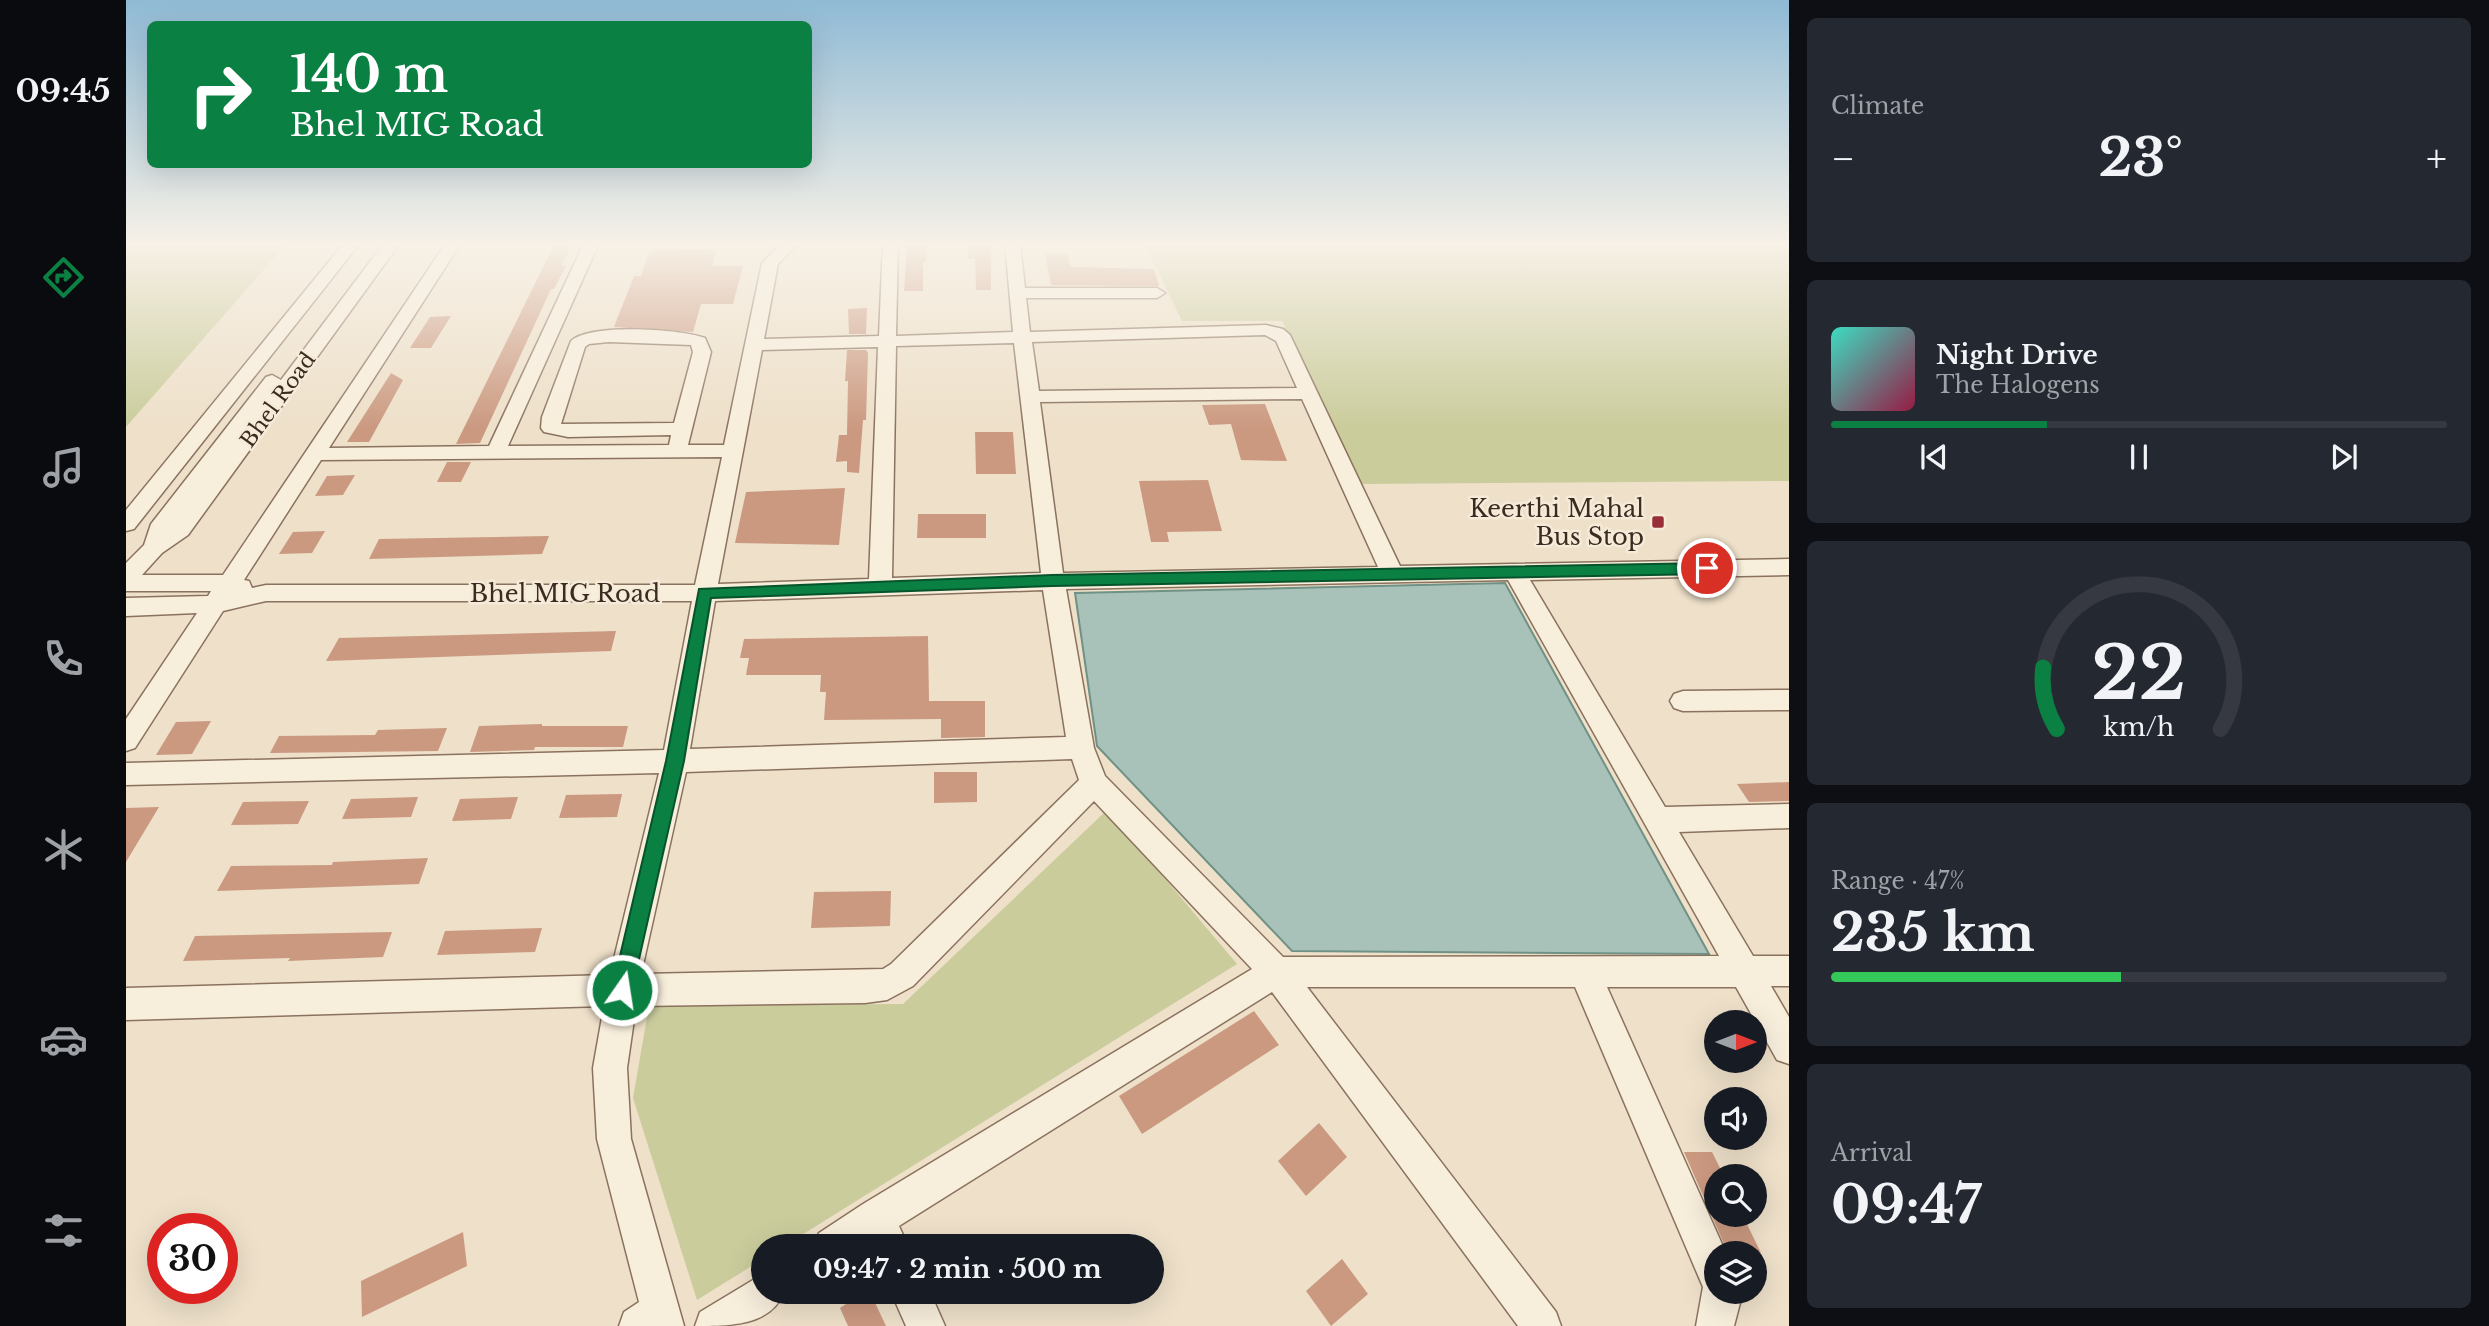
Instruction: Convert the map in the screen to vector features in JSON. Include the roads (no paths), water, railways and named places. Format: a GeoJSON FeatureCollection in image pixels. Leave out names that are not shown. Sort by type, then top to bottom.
{"type":"FeatureCollection","features":[{"type":"Feature","properties":{"kind":"street"},"geometry":{"type":"LineString","coordinates":[[126,524],[302,305]]}},
{"type":"Feature","properties":{"kind":"street","name":"Bhel Road"},"geometry":{"type":"LineString","coordinates":[[154,548],[159,529],[330,305]]}},
{"type":"Feature","properties":{"kind":"street","name":"Bhel Road"},"geometry":{"type":"LineString","coordinates":[[126,577],[154,548],[180,530],[346,305]]}},
{"type":"Feature","properties":{"kind":"street"},"geometry":{"type":"LineString","coordinates":[[126,740],[412,305]]}},
{"type":"Feature","properties":{"kind":"street"},"geometry":{"type":"LineString","coordinates":[[496,452],[563,305]]}},
{"type":"Feature","properties":{"kind":"street"},"geometry":{"type":"LineString","coordinates":[[655,1321],[614,1139],[610,1068],[622,990],[675,761],[761,305]]}},
{"type":"Feature","properties":{"kind":"street"},"geometry":{"type":"LineString","coordinates":[[880,586],[887,305]]}},
{"type":"Feature","properties":{"kind":"street"},"geometry":{"type":"LineString","coordinates":[[1018,305],[1052,581],[1081,748],[1094,783],[1276,972],[1542,1326]]}},
{"type":"Feature","properties":{"kind":"street"},"geometry":{"type":"LineString","coordinates":[[753,345],[1266,330],[1277,333],[1284,339],[1393,576]]}},
{"type":"Feature","properties":{"kind":"street"},"geometry":{"type":"LineString","coordinates":[[677,451],[683,429],[702,352],[699,342],[684,337],[598,338],[582,341],[578,345],[552,417],[551,428],[568,431],[683,429]]}},
{"type":"Feature","properties":{"kind":"street"},"geometry":{"type":"LineString","coordinates":[[1031,397],[1308,393]]}},
{"type":"Feature","properties":{"kind":"street"},"geometry":{"type":"LineString","coordinates":[[314,454],[735,451]]}},
{"type":"Feature","properties":{"kind":"street","name":"Bhel MIG Road"},"geometry":{"type":"LineString","coordinates":[[126,583],[222,593],[705,593],[1052,581],[1789,566]]}},
{"type":"Feature","properties":{"kind":"street"},"geometry":{"type":"LineString","coordinates":[[1514,573],[1789,1048]]}},
{"type":"Feature","properties":{"kind":"street","name":"Bhel MIG Road"},"geometry":{"type":"LineString","coordinates":[[126,607],[222,593]]}},
{"type":"Feature","properties":{"kind":"street"},"geometry":{"type":"LineString","coordinates":[[1682,701],[1789,700]]}},
{"type":"Feature","properties":{"kind":"street"},"geometry":{"type":"LineString","coordinates":[[126,775],[1081,748]]}},
{"type":"Feature","properties":{"kind":"street"},"geometry":{"type":"LineString","coordinates":[[126,1004],[622,990],[865,987],[887,984],[902,975],[1094,783]]}},
{"type":"Feature","properties":{"kind":"street"},"geometry":{"type":"LineString","coordinates":[[1657,820],[1789,816]]}},
{"type":"Feature","properties":{"kind":"street"},"geometry":{"type":"LineString","coordinates":[[883,1231],[1276,972],[1789,971]]}},
{"type":"Feature","properties":{"kind":"street"},"geometry":{"type":"LineString","coordinates":[[1584,972],[1704,1245]]}},
{"type":"Feature","properties":{"kind":"street"},"geometry":{"type":"LineString","coordinates":[[714,1326],[751,1301]]}},
{"type":"Feature","properties":{"kind":"street"},"geometry":{"type":"LineString","coordinates":[[916,1304],[926,1326]]}},
{"type":"Feature","properties":{"kind":"street"},"geometry":{"type":"LineString","coordinates":[[1715,1326],[1721,1304]]}},
{"type":"Feature","properties":{"kind":"water"},"geometry":{"type":"Polygon","coordinates":[[[1505,583],[1709,954],[1292,951],[1097,746],[1075,593],[1505,583]]]}},
{"type":"Feature","properties":{"kind":"place","name":"Keerthi Mahal Bus Stop"},"geometry":{"type":"Point","coordinates":[1658,522]}}]}
